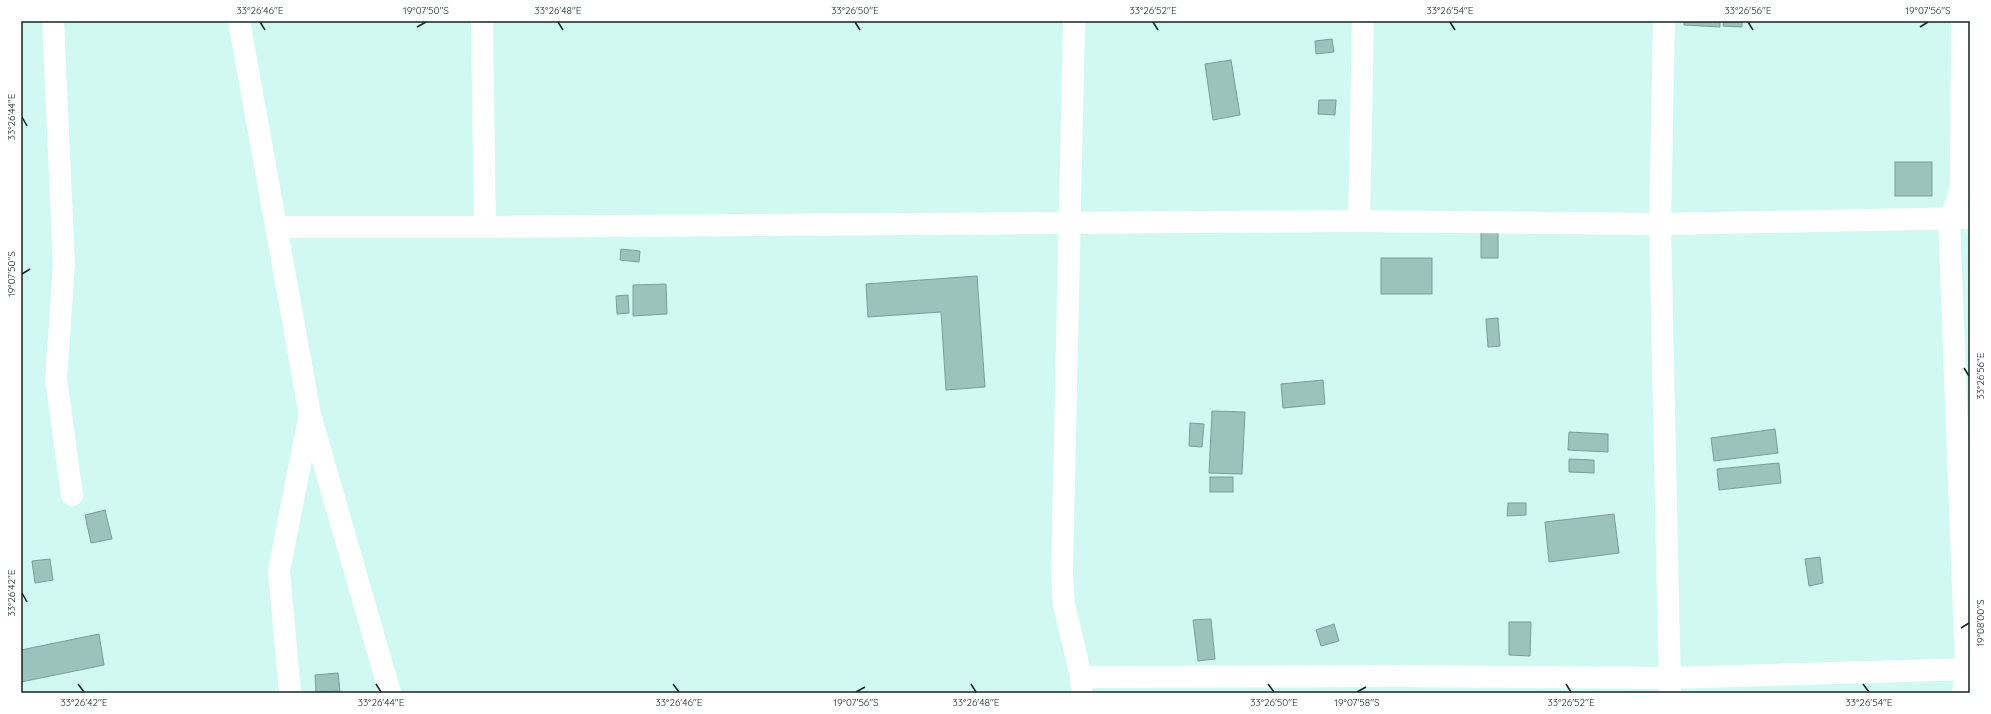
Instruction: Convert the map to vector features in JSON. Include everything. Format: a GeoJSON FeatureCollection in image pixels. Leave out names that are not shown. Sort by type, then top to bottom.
{"type":"FeatureCollection","features":[{"type":"Feature","properties":{"kind":"street"},"geometry":{"type":"LineString","coordinates":[[53,21],[64,265],[56,379],[72,495]]}},
{"type":"Feature","properties":{"kind":"street"},"geometry":{"type":"LineString","coordinates":[[239,21],[310,415],[390,693]]}},
{"type":"Feature","properties":{"kind":"street"},"geometry":{"type":"LineString","coordinates":[[482,21],[485,227]]}},
{"type":"Feature","properties":{"kind":"street"},"geometry":{"type":"LineString","coordinates":[[1074,21],[1062,574],[1064,604],[1081,685],[1390,676],[1670,686],[1968,669]]}},
{"type":"Feature","properties":{"kind":"street"},"geometry":{"type":"LineString","coordinates":[[1359,221],[1363,21]]}},
{"type":"Feature","properties":{"kind":"street"},"geometry":{"type":"LineString","coordinates":[[1664,21],[1660,224],[1670,686]]}},
{"type":"Feature","properties":{"kind":"street"},"geometry":{"type":"LineString","coordinates":[[1962,21],[1961,185],[1957,203],[1959,218],[1968,669],[1963,693]]}},
{"type":"Feature","properties":{"kind":"street"},"geometry":{"type":"LineString","coordinates":[[276,227],[1359,221],[1660,224],[1959,218]]}},
{"type":"Feature","properties":{"kind":"street"},"geometry":{"type":"LineString","coordinates":[[290,693],[279,571],[310,415]]}},
{"type":"Feature","properties":{"kind":"building"},"geometry":{"type":"Polygon","coordinates":[[[1684,21],[1720,21],[1720,27],[1684,25],[1684,21]]]}},
{"type":"Feature","properties":{"kind":"building"},"geometry":{"type":"Polygon","coordinates":[[[1724,21],[1742,21],[1742,27],[1723,26],[1724,21]]]}},
{"type":"Feature","properties":{"kind":"building"},"geometry":{"type":"Polygon","coordinates":[[[1332,39],[1334,52],[1316,54],[1315,41],[1332,39]]]}},
{"type":"Feature","properties":{"kind":"building"},"geometry":{"type":"Polygon","coordinates":[[[1231,60],[1240,115],[1213,120],[1205,64],[1231,60]]]}},
{"type":"Feature","properties":{"kind":"building"},"geometry":{"type":"Polygon","coordinates":[[[1319,100],[1336,100],[1335,115],[1318,114],[1319,100]]]}},
{"type":"Feature","properties":{"kind":"building"},"geometry":{"type":"Polygon","coordinates":[[[1895,162],[1932,162],[1932,196],[1895,196],[1895,162]]]}},
{"type":"Feature","properties":{"kind":"building"},"geometry":{"type":"Polygon","coordinates":[[[1481,233],[1498,233],[1498,258],[1481,258],[1481,233]]]}},
{"type":"Feature","properties":{"kind":"building"},"geometry":{"type":"Polygon","coordinates":[[[621,249],[640,251],[639,262],[620,260],[621,249]]]}},
{"type":"Feature","properties":{"kind":"building"},"geometry":{"type":"Polygon","coordinates":[[[1381,258],[1432,258],[1432,294],[1381,294],[1381,258]]]}},
{"type":"Feature","properties":{"kind":"building"},"geometry":{"type":"Polygon","coordinates":[[[977,276],[985,387],[946,390],[941,312],[868,317],[866,284],[977,276]]]}},
{"type":"Feature","properties":{"kind":"building"},"geometry":{"type":"Polygon","coordinates":[[[666,284],[667,314],[633,316],[633,285],[666,284]]]}},
{"type":"Feature","properties":{"kind":"building"},"geometry":{"type":"Polygon","coordinates":[[[628,295],[629,313],[617,314],[616,296],[628,295]]]}},
{"type":"Feature","properties":{"kind":"building"},"geometry":{"type":"Polygon","coordinates":[[[1498,318],[1500,346],[1488,347],[1486,319],[1498,318]]]}},
{"type":"Feature","properties":{"kind":"building"},"geometry":{"type":"Polygon","coordinates":[[[1323,380],[1325,404],[1283,408],[1281,384],[1323,380]]]}},
{"type":"Feature","properties":{"kind":"building"},"geometry":{"type":"Polygon","coordinates":[[[1212,411],[1245,412],[1242,474],[1209,473],[1212,411]]]}},
{"type":"Feature","properties":{"kind":"building"},"geometry":{"type":"Polygon","coordinates":[[[1190,423],[1204,424],[1202,447],[1189,446],[1190,423]]]}},
{"type":"Feature","properties":{"kind":"building"},"geometry":{"type":"Polygon","coordinates":[[[1775,429],[1778,453],[1714,461],[1711,438],[1775,429]]]}},
{"type":"Feature","properties":{"kind":"building"},"geometry":{"type":"Polygon","coordinates":[[[1569,432],[1608,434],[1608,452],[1568,450],[1569,432]]]}},
{"type":"Feature","properties":{"kind":"building"},"geometry":{"type":"Polygon","coordinates":[[[1569,459],[1594,460],[1594,473],[1569,472],[1569,459]]]}},
{"type":"Feature","properties":{"kind":"building"},"geometry":{"type":"Polygon","coordinates":[[[1779,463],[1781,483],[1719,490],[1717,469],[1779,463]]]}},
{"type":"Feature","properties":{"kind":"building"},"geometry":{"type":"Polygon","coordinates":[[[1210,477],[1233,477],[1233,492],[1210,492],[1210,477]]]}},
{"type":"Feature","properties":{"kind":"building"},"geometry":{"type":"Polygon","coordinates":[[[1508,503],[1526,503],[1526,515],[1507,516],[1508,503]]]}},
{"type":"Feature","properties":{"kind":"building"},"geometry":{"type":"Polygon","coordinates":[[[105,510],[112,539],[91,543],[85,515],[105,510]]]}},
{"type":"Feature","properties":{"kind":"building"},"geometry":{"type":"Polygon","coordinates":[[[1614,514],[1619,553],[1549,562],[1545,522],[1614,514]]]}},
{"type":"Feature","properties":{"kind":"building"},"geometry":{"type":"Polygon","coordinates":[[[1820,557],[1823,583],[1809,586],[1805,559],[1820,557]]]}},
{"type":"Feature","properties":{"kind":"building"},"geometry":{"type":"Polygon","coordinates":[[[50,559],[53,580],[35,583],[32,561],[50,559]]]}},
{"type":"Feature","properties":{"kind":"building"},"geometry":{"type":"Polygon","coordinates":[[[1211,619],[1215,659],[1198,661],[1193,620],[1211,619]]]}},
{"type":"Feature","properties":{"kind":"building"},"geometry":{"type":"Polygon","coordinates":[[[1509,622],[1531,622],[1530,656],[1509,655],[1509,622]]]}},
{"type":"Feature","properties":{"kind":"building"},"geometry":{"type":"Polygon","coordinates":[[[1334,624],[1339,641],[1321,646],[1316,630],[1334,624]]]}},
{"type":"Feature","properties":{"kind":"building"},"geometry":{"type":"Polygon","coordinates":[[[99,634],[104,665],[21,682],[21,650],[99,634]]]}},
{"type":"Feature","properties":{"kind":"building"},"geometry":{"type":"Polygon","coordinates":[[[338,673],[340,691],[316,692],[315,675],[338,673]]]}}]}
